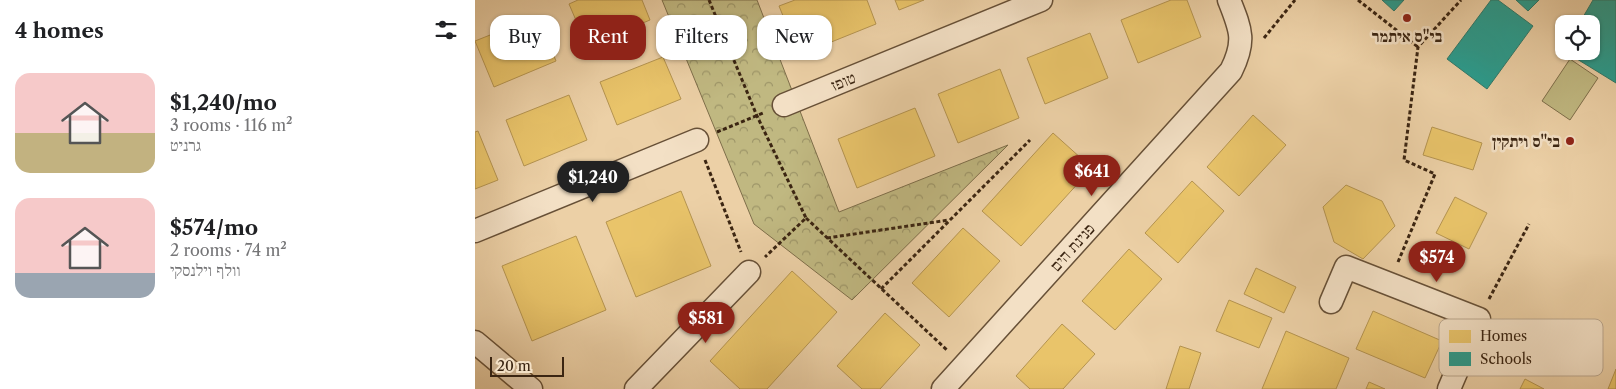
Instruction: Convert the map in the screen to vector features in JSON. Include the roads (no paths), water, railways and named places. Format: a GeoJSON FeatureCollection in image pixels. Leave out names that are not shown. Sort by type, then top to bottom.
{"type":"FeatureCollection","features":[{"type":"Feature","properties":{"kind":"street","name":"טופז"},"geometry":{"type":"LineString","coordinates":[[784,105],[1041,0]]}},
{"type":"Feature","properties":{"kind":"street","name":"פנינת הים"},"geometry":{"type":"LineString","coordinates":[[943,389],[1231,71],[1239,54],[1242,40],[1239,24],[1229,0]]}},
{"type":"Feature","properties":{"kind":"street"},"geometry":{"type":"LineString","coordinates":[[475,231],[697,140]]}},
{"type":"Feature","properties":{"kind":"street"},"geometry":{"type":"LineString","coordinates":[[1331,302],[1346,267],[1479,319]]}},
{"type":"Feature","properties":{"kind":"street"},"geometry":{"type":"LineString","coordinates":[[636,389],[749,272]]}},
{"type":"Feature","properties":{"kind":"street"},"geometry":{"type":"LineString","coordinates":[[475,342],[531,389]]}},
{"type":"Feature","properties":{"kind":"street"},"geometry":{"type":"LineString","coordinates":[[1449,389],[1455,376]]}},
{"type":"Feature","properties":{"kind":"place","name":"בי''ס איתמר"},"geometry":{"type":"Point","coordinates":[1407,18]}},
{"type":"Feature","properties":{"kind":"place","name":"בי''ס ויתקין"},"geometry":{"type":"Point","coordinates":[1570,141]}}]}
